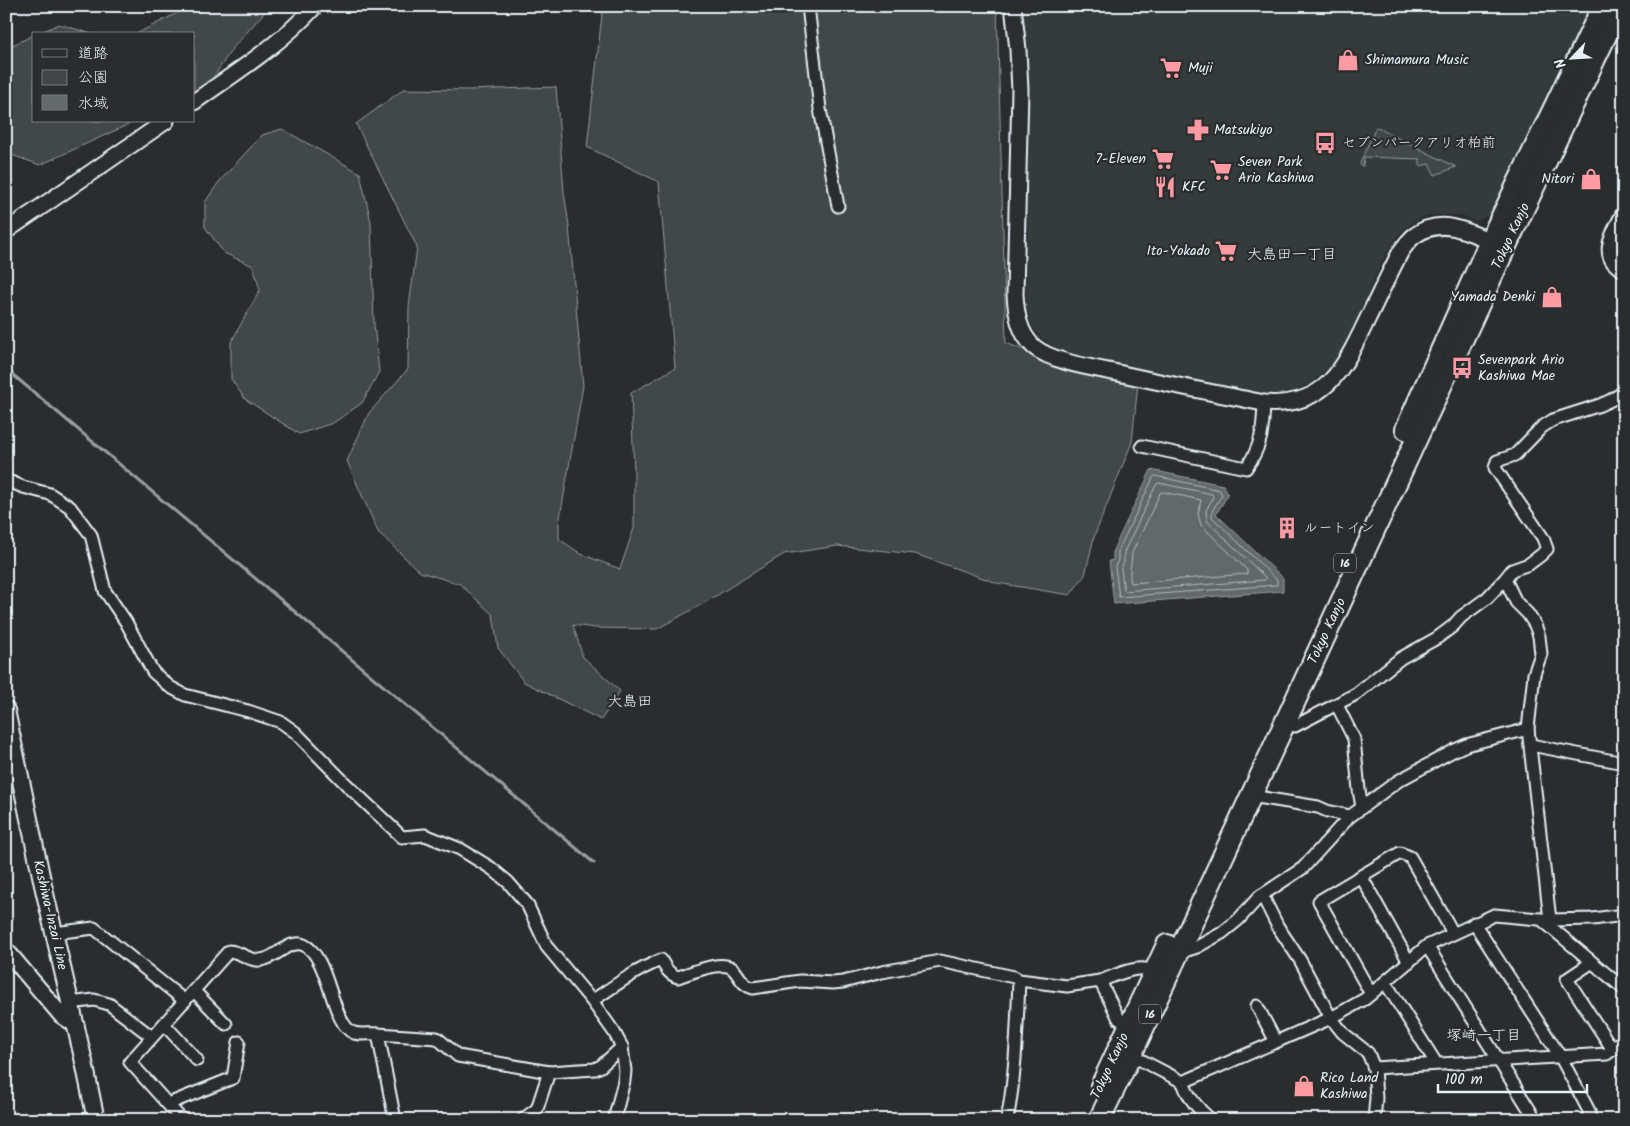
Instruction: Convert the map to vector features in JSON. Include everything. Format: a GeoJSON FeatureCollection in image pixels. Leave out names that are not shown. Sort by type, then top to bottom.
{"type":"FeatureCollection","features":[{"type":"Feature","properties":{"kind":"highway","name":"Tokyo Kanjo"},"geometry":{"type":"LineString","coordinates":[[1096,1119],[1131,1055],[1285,722],[1603,6]]}},
{"type":"Feature","properties":{"kind":"highway","name":"Tokyo Kanjo"},"geometry":{"type":"LineString","coordinates":[[1096,1119],[1130,1024],[1497,245],[1620,6]]}},
{"type":"Feature","properties":{"kind":"main road","name":"Kashiwa-Inzai Line"},"geometry":{"type":"LineString","coordinates":[[6,710],[96,1120]]}},
{"type":"Feature","properties":{"kind":"street"},"geometry":{"type":"LineString","coordinates":[[195,101],[255,59],[285,35],[316,6]]}},
{"type":"Feature","properties":{"kind":"street"},"geometry":{"type":"LineString","coordinates":[[808,6],[820,109],[838,206]]}},
{"type":"Feature","properties":{"kind":"street"},"geometry":{"type":"LineString","coordinates":[[1013,6],[1020,90],[1015,294],[1018,318],[1029,341],[1036,348],[1055,358],[1090,368],[1264,403],[1285,403],[1312,396],[1336,376],[1348,359],[1401,251],[1412,237],[1425,229],[1444,225],[1462,229],[1497,245]]}},
{"type":"Feature","properties":{"kind":"street"},"geometry":{"type":"LineString","coordinates":[[6,231],[165,122]]}},
{"type":"Feature","properties":{"kind":"street"},"geometry":{"type":"LineString","coordinates":[[1624,214],[1610,244],[1610,256],[1617,265],[1624,269]]}},
{"type":"Feature","properties":{"kind":"street"},"geometry":{"type":"LineString","coordinates":[[1285,722],[1295,726],[1356,694],[1401,658],[1437,638],[1453,626],[1461,617],[1487,598],[1512,570],[1529,564],[1541,555],[1547,549],[1543,538],[1496,468],[1497,461],[1515,455],[1542,427],[1553,420],[1600,405],[1624,392]]}},
{"type":"Feature","properties":{"kind":"street"},"geometry":{"type":"LineString","coordinates":[[1142,446],[1246,468],[1259,447],[1263,430],[1264,403]]}},
{"type":"Feature","properties":{"kind":"street"},"geometry":{"type":"LineString","coordinates":[[6,480],[23,487],[50,494],[70,507],[91,536],[105,591],[126,622],[153,672],[170,687],[185,695],[248,711],[281,722],[295,732],[402,837],[425,835],[460,848],[491,868],[508,882],[527,904],[547,947],[592,1001],[622,1047],[625,1071],[624,1081],[614,1120]]}},
{"type":"Feature","properties":{"kind":"street"},"geometry":{"type":"LineString","coordinates":[[1505,578],[1516,602],[1528,614],[1539,636],[1541,654],[1534,674],[1528,729],[1531,745],[1545,920],[1624,989]]}},
{"type":"Feature","properties":{"kind":"street"},"geometry":{"type":"LineString","coordinates":[[1337,705],[1354,739],[1362,807]]}},
{"type":"Feature","properties":{"kind":"street"},"geometry":{"type":"LineString","coordinates":[[1178,954],[1197,947],[1222,933],[1238,920],[1262,895],[1303,868],[1350,816],[1398,781],[1466,745],[1528,729]]}},
{"type":"Feature","properties":{"kind":"street"},"geometry":{"type":"LineString","coordinates":[[1531,745],[1624,763]]}},
{"type":"Feature","properties":{"kind":"street"},"geometry":{"type":"LineString","coordinates":[[1251,796],[1318,807],[1350,816]]}},
{"type":"Feature","properties":{"kind":"street"},"geometry":{"type":"LineString","coordinates":[[1371,994],[1318,900],[1400,853],[1410,856],[1453,933]]}},
{"type":"Feature","properties":{"kind":"street"},"geometry":{"type":"LineString","coordinates":[[1361,876],[1408,962]]}},
{"type":"Feature","properties":{"kind":"street"},"geometry":{"type":"LineString","coordinates":[[1262,895],[1331,1018],[1344,1033],[1368,1053],[1374,1068],[1376,1098],[1374,1120]]}},
{"type":"Feature","properties":{"kind":"street"},"geometry":{"type":"LineString","coordinates":[[1184,1082],[1331,1018],[1365,999],[1427,946],[1494,914],[1545,920],[1592,919],[1624,915]]}},
{"type":"Feature","properties":{"kind":"street"},"geometry":{"type":"LineString","coordinates":[[1474,922],[1560,1056],[1589,1111],[1589,1120]]}},
{"type":"Feature","properties":{"kind":"street"},"geometry":{"type":"LineString","coordinates":[[54,933],[94,928],[185,1001]]}},
{"type":"Feature","properties":{"kind":"street"},"geometry":{"type":"LineString","coordinates":[[182,1120],[130,1062],[229,951],[236,952],[254,961],[265,960],[294,944],[304,945],[317,958],[339,1013],[346,1026],[354,1033],[437,1038],[458,1056],[549,1072],[595,1069],[622,1047]]}},
{"type":"Feature","properties":{"kind":"street"},"geometry":{"type":"LineString","coordinates":[[1427,946],[1536,1120]]}},
{"type":"Feature","properties":{"kind":"street"},"geometry":{"type":"LineString","coordinates":[[6,950],[61,1015],[76,1026]]}},
{"type":"Feature","properties":{"kind":"street"},"geometry":{"type":"LineString","coordinates":[[592,1001],[648,965],[661,960],[673,976],[678,977],[717,965],[727,965],[733,968],[746,986],[753,988],[800,981],[843,982],[882,972],[940,961],[1014,977],[1019,980],[1067,986],[1100,981],[1145,967],[1155,971]]}},
{"type":"Feature","properties":{"kind":"street"},"geometry":{"type":"LineString","coordinates":[[1591,962],[1567,979],[1613,1050]]}},
{"type":"Feature","properties":{"kind":"street"},"geometry":{"type":"LineString","coordinates":[[1007,1120],[1011,1101],[1019,980]]}},
{"type":"Feature","properties":{"kind":"street"},"geometry":{"type":"LineString","coordinates":[[1100,981],[1119,1019],[1130,1024]]}},
{"type":"Feature","properties":{"kind":"street"},"geometry":{"type":"LineString","coordinates":[[1385,982],[1436,1063]]}},
{"type":"Feature","properties":{"kind":"street"},"geometry":{"type":"LineString","coordinates":[[194,991],[226,1024]]}},
{"type":"Feature","properties":{"kind":"street"},"geometry":{"type":"LineString","coordinates":[[70,1003],[94,1000],[109,1004],[152,1037]]}},
{"type":"Feature","properties":{"kind":"street"},"geometry":{"type":"LineString","coordinates":[[1257,1006],[1276,1042]]}},
{"type":"Feature","properties":{"kind":"street"},"geometry":{"type":"LineString","coordinates":[[164,1024],[197,1060]]}},
{"type":"Feature","properties":{"kind":"street"},"geometry":{"type":"LineString","coordinates":[[378,1034],[395,1120]]}},
{"type":"Feature","properties":{"kind":"street"},"geometry":{"type":"LineString","coordinates":[[1374,1068],[1607,1054],[1624,1039]]}},
{"type":"Feature","properties":{"kind":"street"},"geometry":{"type":"LineString","coordinates":[[168,1104],[232,1078],[240,1042]]}},
{"type":"Feature","properties":{"kind":"street"},"geometry":{"type":"LineString","coordinates":[[1131,1055],[1184,1082]]}},
{"type":"Feature","properties":{"kind":"street"},"geometry":{"type":"LineString","coordinates":[[522,1120],[537,1109],[549,1072]]}},
{"type":"Feature","properties":{"kind":"street"},"geometry":{"type":"LineString","coordinates":[[1184,1082],[1186,1092],[1198,1109],[1210,1120]]}},
{"type":"Feature","properties":{"kind":"shaded area"},"geometry":{"type":"Polygon","coordinates":[[[1022,6],[1592,6],[1491,214],[1475,221],[1461,215],[1435,215],[1423,217],[1412,223],[1398,235],[1385,255],[1341,352],[1330,367],[1311,383],[1293,391],[1268,394],[1105,363],[1060,350],[1041,338],[1031,324],[1026,305],[1029,83],[1022,6]]]}},
{"type":"Feature","properties":{"kind":"green space"},"geometry":{"type":"Polygon","coordinates":[[[191,6],[270,6],[232,49],[205,90],[195,95],[195,32],[140,32],[191,6]]]}},
{"type":"Feature","properties":{"kind":"green space"},"geometry":{"type":"Polygon","coordinates":[[[603,6],[997,6],[1006,343],[1062,365],[1138,383],[1132,442],[1094,537],[1085,575],[1070,595],[997,583],[915,554],[837,546],[784,554],[706,602],[657,629],[595,628],[573,625],[583,657],[620,691],[601,720],[524,682],[498,648],[493,615],[460,584],[420,572],[378,532],[347,461],[369,413],[408,369],[409,307],[417,247],[356,124],[404,89],[468,90],[556,87],[583,386],[559,523],[559,539],[581,554],[620,569],[634,528],[631,393],[675,368],[659,182],[587,147],[603,6]]]}},
{"type":"Feature","properties":{"kind":"green space"},"geometry":{"type":"Polygon","coordinates":[[[59,24],[85,32],[41,32],[59,24]]]}},
{"type":"Feature","properties":{"kind":"green space"},"geometry":{"type":"Polygon","coordinates":[[[32,36],[32,122],[134,122],[40,165],[9,154],[6,152],[6,48],[32,36]]]}},
{"type":"Feature","properties":{"kind":"green space"},"geometry":{"type":"Polygon","coordinates":[[[1376,127],[1456,167],[1435,175],[1429,164],[1420,166],[1420,159],[1364,157],[1363,166],[1361,166],[1360,163],[1376,127]]]}},
{"type":"Feature","properties":{"kind":"green space"},"geometry":{"type":"Polygon","coordinates":[[[282,129],[360,173],[371,222],[374,324],[379,372],[362,403],[333,423],[299,434],[245,399],[231,379],[231,342],[260,290],[253,266],[224,253],[205,227],[205,202],[219,182],[262,135],[282,129]]]}},
{"type":"Feature","properties":{"kind":"water"},"geometry":{"type":"Polygon","coordinates":[[[1151,470],[1223,485],[1228,495],[1216,514],[1283,578],[1283,591],[1114,604],[1109,561],[1113,560],[1113,550],[1151,470]]]}},
{"type":"Feature","properties":{"kind":"waterway"},"geometry":{"type":"LineString","coordinates":[[6,369],[594,863]]}},
{"type":"Feature","properties":{"kind":"place","name":"Shimamura Music"},"geometry":{"type":"Point","coordinates":[1348,60]}},
{"type":"Feature","properties":{"kind":"place","name":"Muji"},"geometry":{"type":"Point","coordinates":[1171,68]}},
{"type":"Feature","properties":{"kind":"place","name":"Matsukiyo"},"geometry":{"type":"Point","coordinates":[1198,130]}},
{"type":"Feature","properties":{"kind":"place","name":"セブンパークアリオ柏前"},"geometry":{"type":"Point","coordinates":[1325,143]}},
{"type":"Feature","properties":{"kind":"place","name":"7-Eleven"},"geometry":{"type":"Point","coordinates":[1163,159]}},
{"type":"Feature","properties":{"kind":"place","name":"Seven Park Ario Kashiwa"},"geometry":{"type":"Point","coordinates":[1221,170]}},
{"type":"Feature","properties":{"kind":"place","name":"Nitori"},"geometry":{"type":"Point","coordinates":[1591,179]}},
{"type":"Feature","properties":{"kind":"place","name":"KFC"},"geometry":{"type":"Point","coordinates":[1165,187]}},
{"type":"Feature","properties":{"kind":"place","name":"Ito-Yokado"},"geometry":{"type":"Point","coordinates":[1226,251]}},
{"type":"Feature","properties":{"kind":"place","name":"Yamada Denki"},"geometry":{"type":"Point","coordinates":[1552,297]}},
{"type":"Feature","properties":{"kind":"place","name":"Sevenpark Ario Kashiwa Mae"},"geometry":{"type":"Point","coordinates":[1462,368]}},
{"type":"Feature","properties":{"kind":"place","name":"ルートイン"},"geometry":{"type":"Point","coordinates":[1287,528]}},
{"type":"Feature","properties":{"kind":"place","name":"Rico Land Kashiwa"},"geometry":{"type":"Point","coordinates":[1304,1086]}},
{"type":"Feature","properties":{"kind":"district","name":"大島田一丁目"},"geometry":{"type":"Point","coordinates":[1292,255]}},
{"type":"Feature","properties":{"kind":"district","name":"大島田"},"geometry":{"type":"Point","coordinates":[630,702]}},
{"type":"Feature","properties":{"kind":"district","name":"塚崎一丁目"},"geometry":{"type":"Point","coordinates":[1484,1036]}}]}
